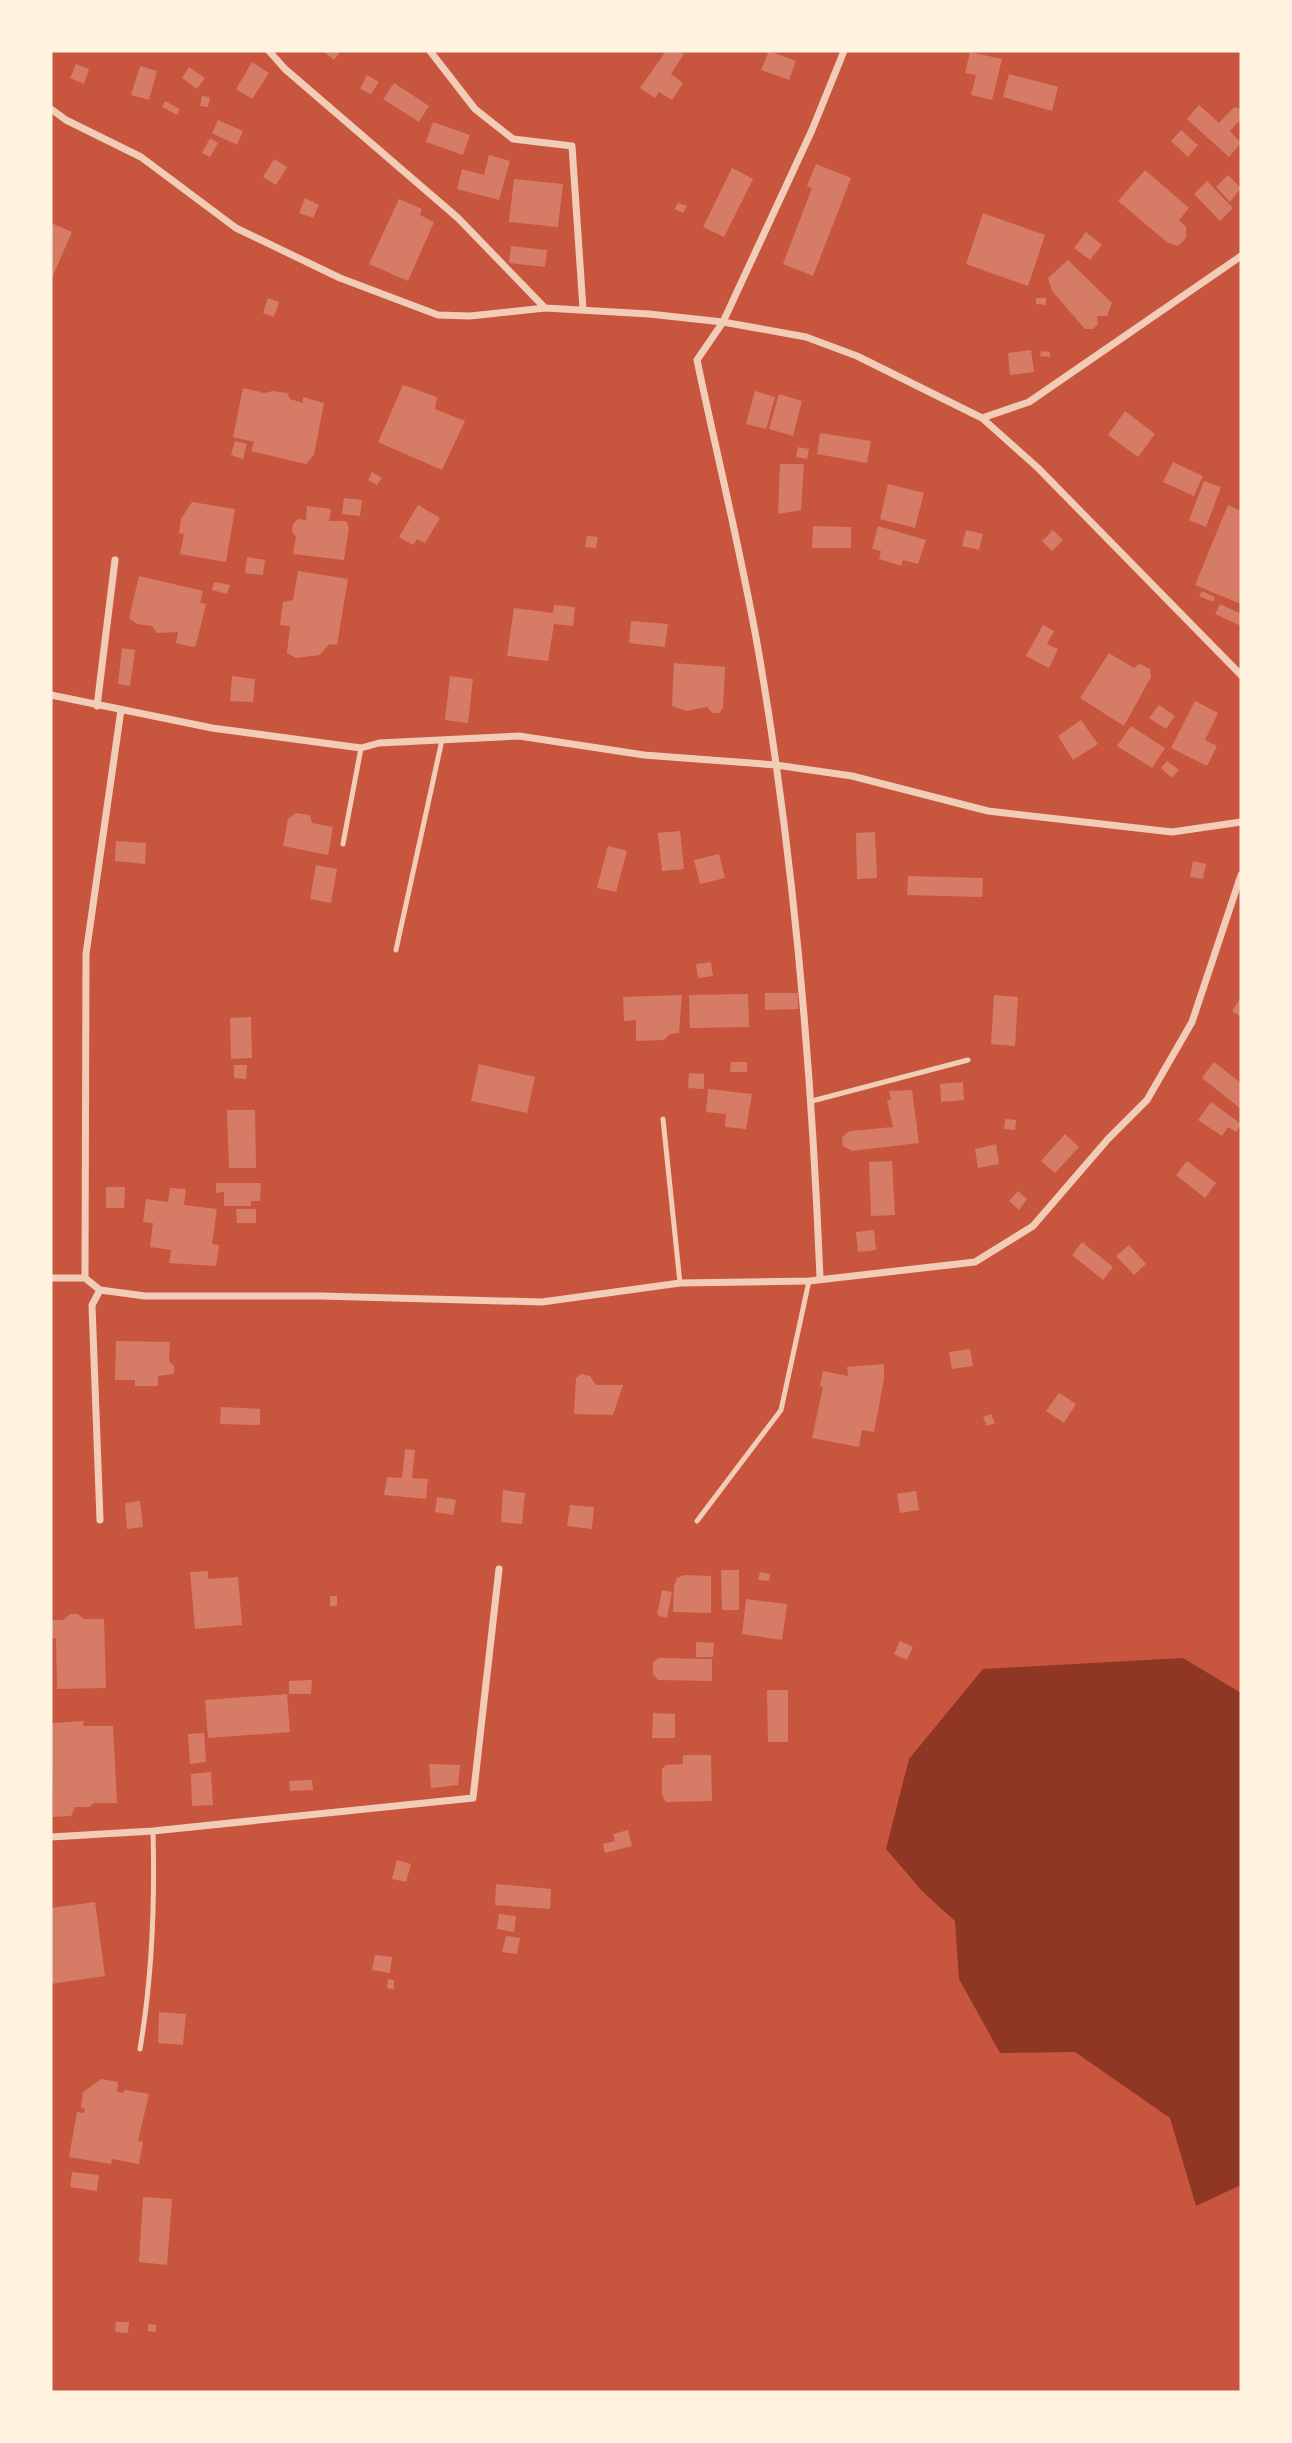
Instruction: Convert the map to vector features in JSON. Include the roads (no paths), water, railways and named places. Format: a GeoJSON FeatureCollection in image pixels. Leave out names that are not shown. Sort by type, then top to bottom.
{"type":"FeatureCollection","features":[{"type":"Feature","properties":{"kind":"street"},"geometry":{"type":"LineString","coordinates":[[270,51],[285,69],[458,218],[545,308]]}},
{"type":"Feature","properties":{"kind":"street"},"geometry":{"type":"LineString","coordinates":[[430,51],[475,108],[513,139],[572,146],[583,309]]}},
{"type":"Feature","properties":{"kind":"street"},"geometry":{"type":"LineString","coordinates":[[820,1279],[812,1101],[791,869],[761,664],[697,360],[723,322],[812,130],[844,51]]}},
{"type":"Feature","properties":{"kind":"street"},"geometry":{"type":"LineString","coordinates":[[51,109],[66,120],[141,157],[236,228],[340,278],[438,315],[470,316],[545,308],[723,322],[806,337],[857,356],[982,418],[1038,468],[1241,675]]}},
{"type":"Feature","properties":{"kind":"street"},"geometry":{"type":"LineString","coordinates":[[982,418],[1029,402],[1241,256]]}},
{"type":"Feature","properties":{"kind":"street"},"geometry":{"type":"LineString","coordinates":[[97,706],[115,560]]}},
{"type":"Feature","properties":{"kind":"street"},"geometry":{"type":"LineString","coordinates":[[51,695],[212,728],[361,748],[379,743],[519,736],[644,755],[776,765],[852,776],[988,811],[1172,832],[1241,822]]}},
{"type":"Feature","properties":{"kind":"street"},"geometry":{"type":"LineString","coordinates":[[85,1278],[86,954],[121,710]]}},
{"type":"Feature","properties":{"kind":"street"},"geometry":{"type":"LineString","coordinates":[[51,1278],[85,1278],[100,1290],[145,1296],[321,1296],[542,1302],[680,1283],[810,1281],[890,1274],[975,1262],[1033,1226],[1153,1089],[1192,1022],[1241,875]]}},
{"type":"Feature","properties":{"kind":"street"},"geometry":{"type":"LineString","coordinates":[[100,1290],[92,1305],[100,1520]]}},
{"type":"Feature","properties":{"kind":"street"},"geometry":{"type":"LineString","coordinates":[[51,1837],[153,1831],[473,1798],[499,1569]]}},
{"type":"Feature","properties":{"kind":"lane"},"geometry":{"type":"LineString","coordinates":[[396,950],[442,740]]}},
{"type":"Feature","properties":{"kind":"lane"},"geometry":{"type":"LineString","coordinates":[[343,844],[361,748]]}},
{"type":"Feature","properties":{"kind":"lane"},"geometry":{"type":"LineString","coordinates":[[812,1101],[968,1060]]}},
{"type":"Feature","properties":{"kind":"lane"},"geometry":{"type":"LineString","coordinates":[[663,1119],[680,1283]]}},
{"type":"Feature","properties":{"kind":"lane"},"geometry":{"type":"LineString","coordinates":[[697,1521],[781,1409],[810,1281]]}},
{"type":"Feature","properties":{"kind":"lane"},"geometry":{"type":"LineString","coordinates":[[140,2049],[150,1953],[153,1831]]}}]}
